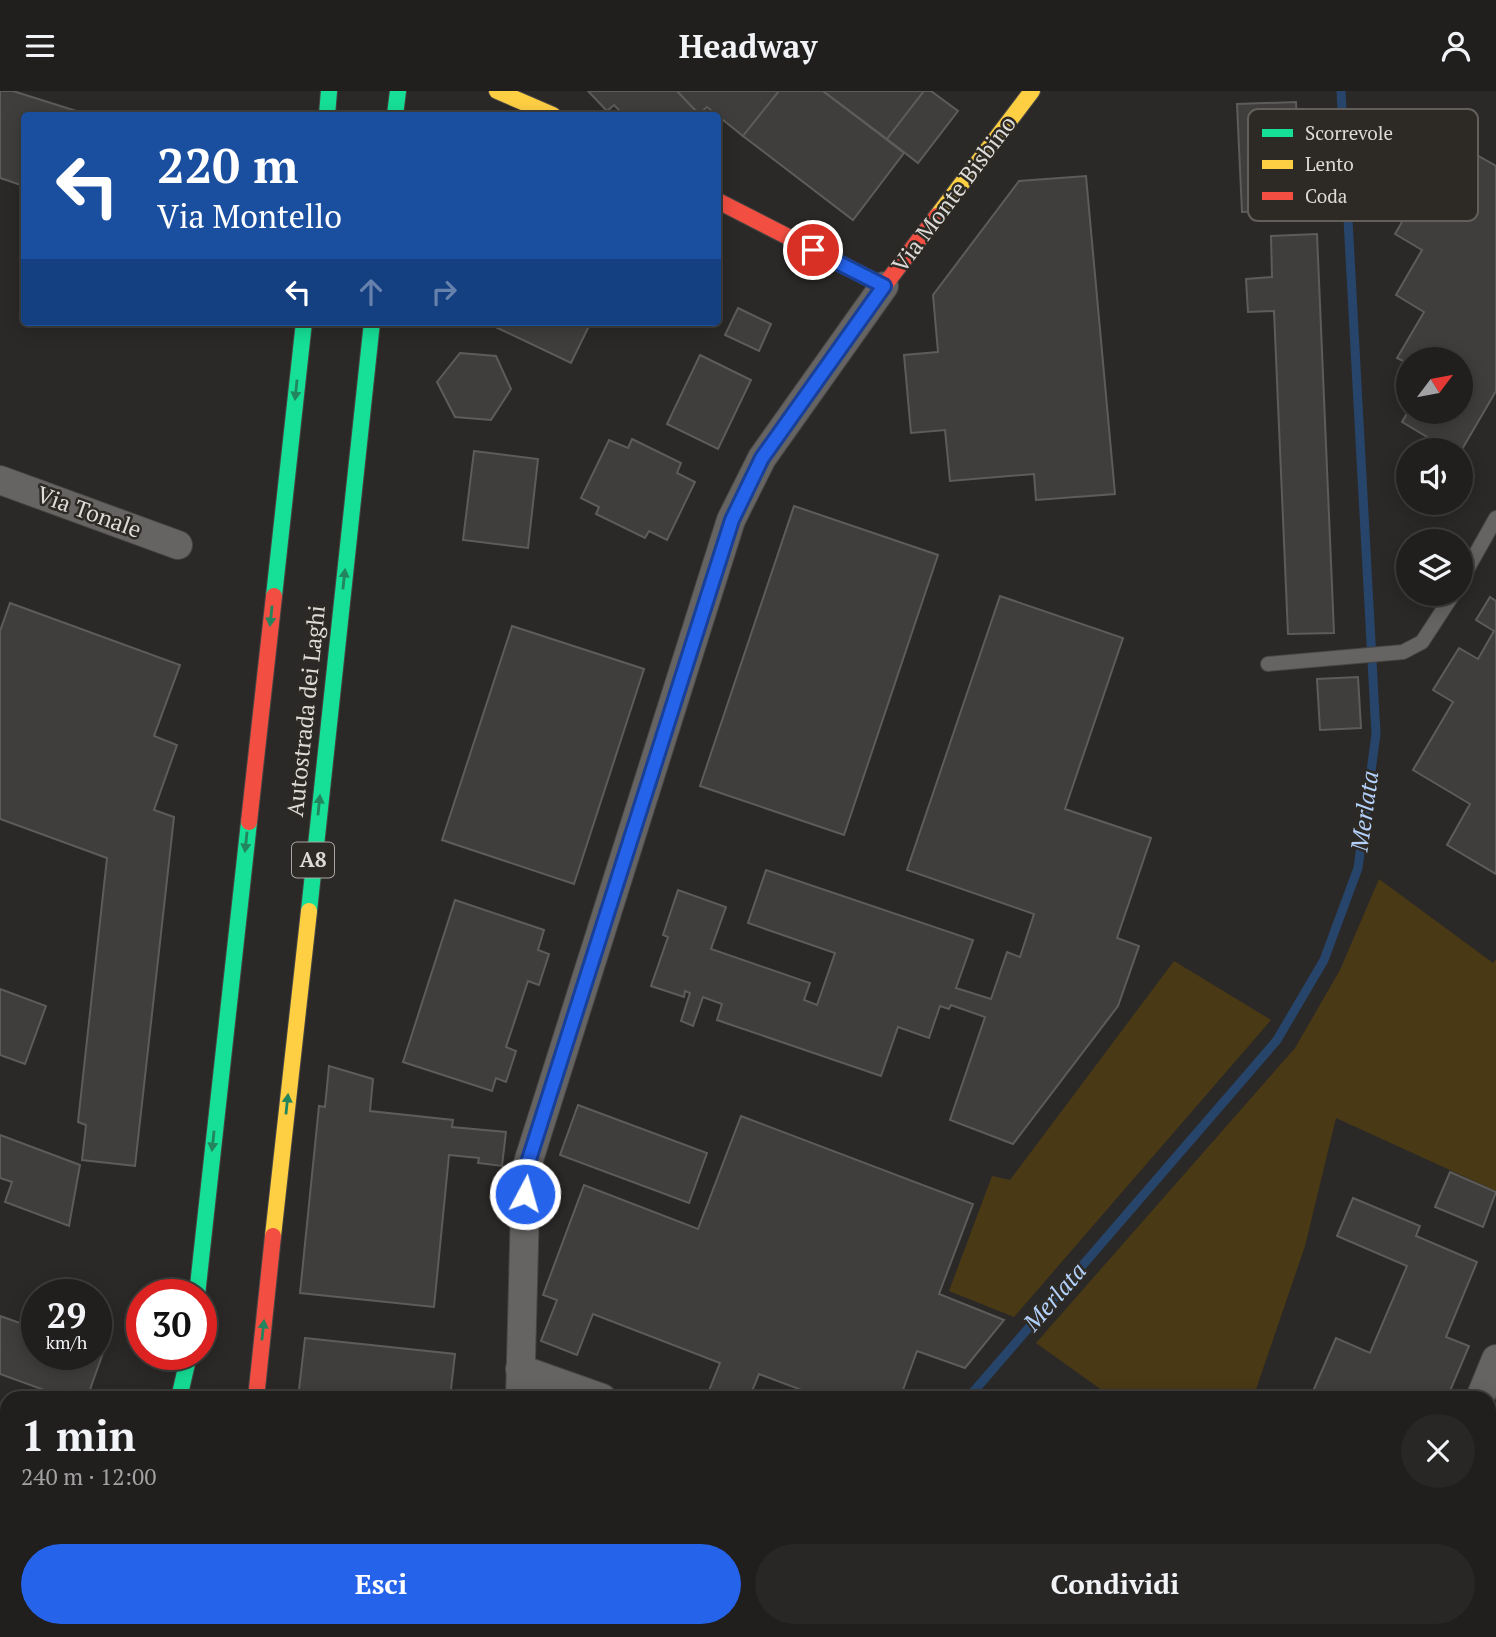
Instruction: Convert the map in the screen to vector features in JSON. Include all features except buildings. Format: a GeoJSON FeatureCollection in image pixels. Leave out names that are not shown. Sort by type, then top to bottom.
{"type":"FeatureCollection","features":[{"type":"Feature","properties":{"kind":"main road"},"geometry":{"type":"LineString","coordinates":[[327,112],[329,91]]}},
{"type":"Feature","properties":{"kind":"main road"},"geometry":{"type":"LineString","coordinates":[[395,112],[398,91]]}},
{"type":"Feature","properties":{"kind":"main road"},"geometry":{"type":"LineString","coordinates":[[497,91],[546,112]]}},
{"type":"Feature","properties":{"kind":"main road","name":"Via Monte Bisbino"},"geometry":{"type":"LineString","coordinates":[[884,286],[1032,91]]}},
{"type":"Feature","properties":{"kind":"main road"},"geometry":{"type":"LineString","coordinates":[[721,203],[884,286]]}},
{"type":"Feature","properties":{"kind":"main road","name":"Autostrada dei Laghi"},"geometry":{"type":"LineString","coordinates":[[199,1279],[304,326]]}},
{"type":"Feature","properties":{"kind":"main road","name":"Autostrada dei Laghi"},"geometry":{"type":"LineString","coordinates":[[257,1391],[372,326]]}},
{"type":"Feature","properties":{"kind":"main road"},"geometry":{"type":"LineString","coordinates":[[180,1391],[186,1370]]}},
{"type":"Feature","properties":{"kind":"main road"},"geometry":{"type":"LineString","coordinates":[[186,1391],[188,1370]]}},
{"type":"Feature","properties":{"kind":"street","name":"Via Monte Bisbino"},"geometry":{"type":"LineString","coordinates":[[520,1391],[526,1169],[732,520],[762,458],[884,286]]}},
{"type":"Feature","properties":{"kind":"street","name":"Via Tonale"},"geometry":{"type":"LineString","coordinates":[[0,480],[178,545]]}},
{"type":"Feature","properties":{"kind":"street"},"geometry":{"type":"LineString","coordinates":[[1483,1391],[1496,1359]]}},
{"type":"Feature","properties":{"kind":"street"},"geometry":{"type":"LineString","coordinates":[[520,1369],[581,1391]]}},
{"type":"Feature","properties":{"kind":"lane"},"geometry":{"type":"LineString","coordinates":[[1473,559],[1496,518]]}},
{"type":"Feature","properties":{"kind":"lane"},"geometry":{"type":"LineString","coordinates":[[1268,664],[1403,652],[1422,642],[1446,606]]}},
{"type":"Feature","properties":{"kind":"shaded area"},"geometry":{"type":"Polygon","coordinates":[[[1379,879],[1493,963],[1496,959],[1496,1191],[1336,1118],[1305,1246],[1255,1391],[1103,1391],[1036,1343],[1295,1048],[1340,970],[1379,879]]]}},
{"type":"Feature","properties":{"kind":"shaded area"},"geometry":{"type":"Polygon","coordinates":[[[1174,961],[1271,1020],[1014,1317],[949,1291],[992,1176],[1010,1180],[1174,961]]]}},
{"type":"Feature","properties":{"kind":"waterway","name":"Merlata"},"geometry":{"type":"LineString","coordinates":[[1341,91],[1342,109]]}},
{"type":"Feature","properties":{"kind":"waterway","name":"Merlata"},"geometry":{"type":"LineString","coordinates":[[974,1391],[1277,1040],[1324,960],[1358,868],[1376,734],[1348,221]]}},
{"type":"Feature","properties":{"kind":"traffic: fast"},"geometry":{"type":"LineString","coordinates":[[327,112],[329,91]]}},
{"type":"Feature","properties":{"kind":"traffic: fast"},"geometry":{"type":"LineString","coordinates":[[395,112],[398,91]]}},
{"type":"Feature","properties":{"kind":"traffic: fast"},"geometry":{"type":"LineString","coordinates":[[274,596],[304,326]]}},
{"type":"Feature","properties":{"kind":"traffic: fast"},"geometry":{"type":"LineString","coordinates":[[309,911],[372,326]]}},
{"type":"Feature","properties":{"kind":"traffic: fast"},"geometry":{"type":"LineString","coordinates":[[199,1279],[249,822]]}},
{"type":"Feature","properties":{"kind":"traffic: fast"},"geometry":{"type":"LineString","coordinates":[[181,1391],[186,1370]]}},
{"type":"Feature","properties":{"kind":"traffic: slow"},"geometry":{"type":"LineString","coordinates":[[497,91],[546,112]]}},
{"type":"Feature","properties":{"kind":"traffic: slow"},"geometry":{"type":"LineString","coordinates":[[937,216],[1032,91]]}},
{"type":"Feature","properties":{"kind":"traffic: slow"},"geometry":{"type":"LineString","coordinates":[[273,1236],[309,911]]}},
{"type":"Feature","properties":{"kind":"traffic: jam"},"geometry":{"type":"LineString","coordinates":[[721,203],[884,286],[937,216]]}},
{"type":"Feature","properties":{"kind":"traffic: jam"},"geometry":{"type":"LineString","coordinates":[[249,822],[274,596]]}},
{"type":"Feature","properties":{"kind":"traffic: jam"},"geometry":{"type":"LineString","coordinates":[[257,1391],[273,1236]]}},
{"type":"Feature","properties":{"kind":"route"},"geometry":{"type":"LineString","coordinates":[[525,1194],[526,1169],[732,520],[762,458],[884,286],[813,250]]}}]}
